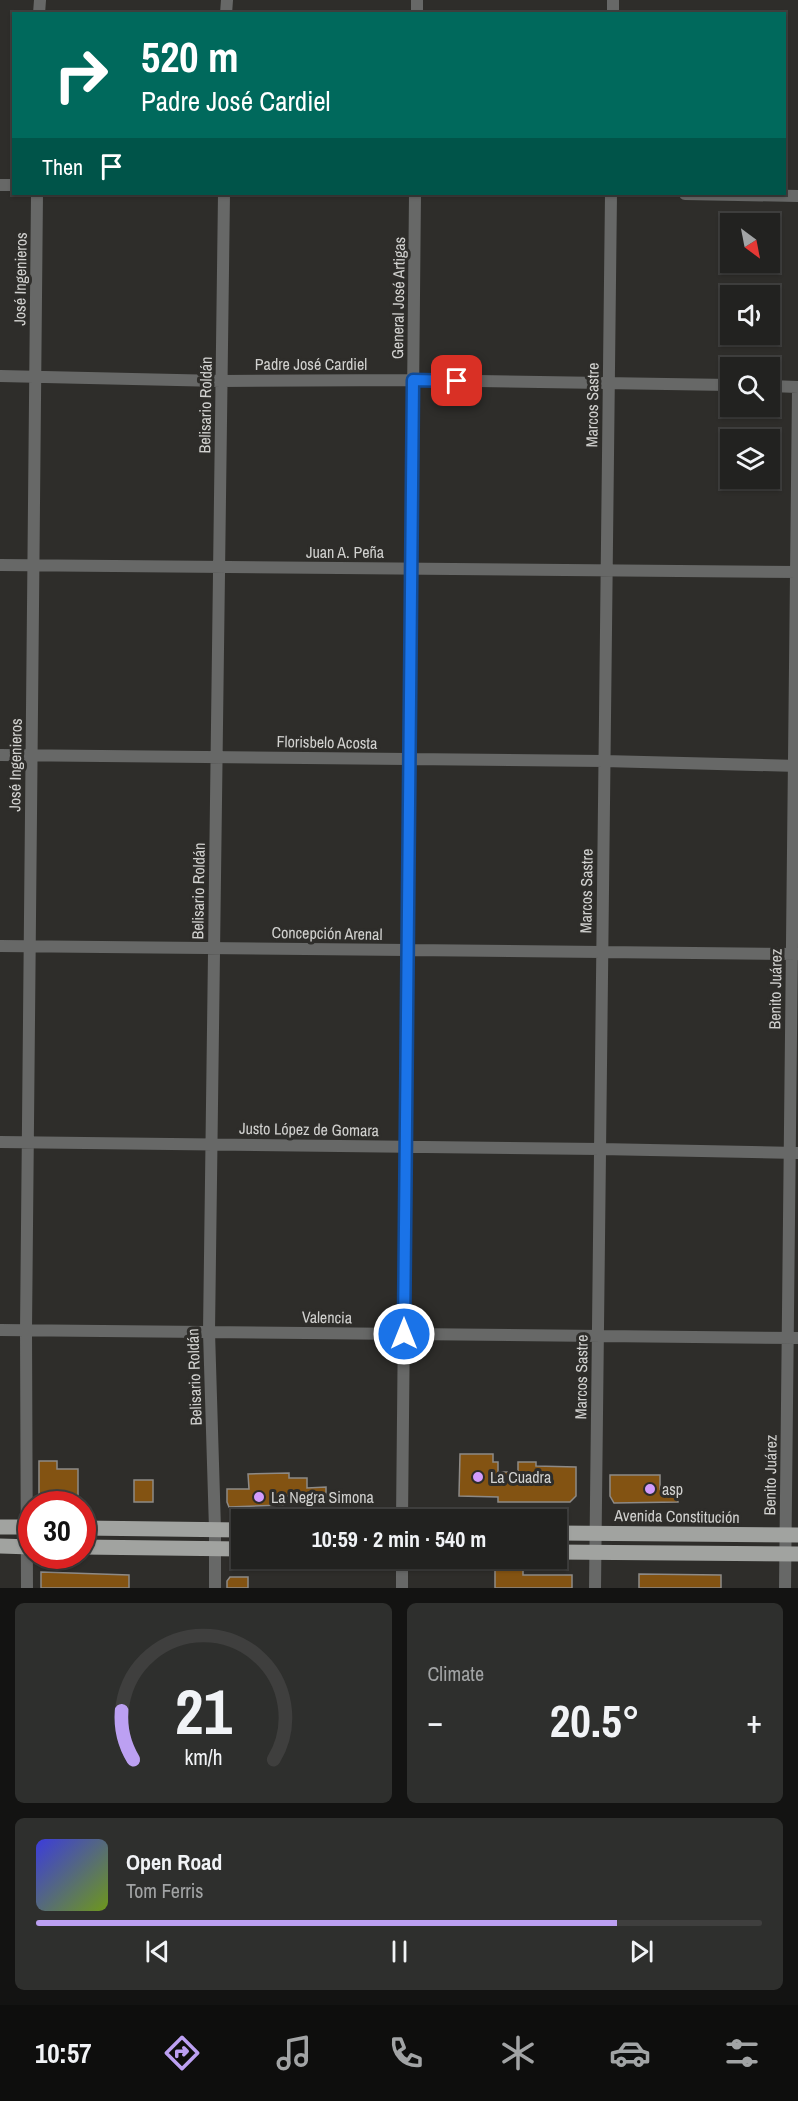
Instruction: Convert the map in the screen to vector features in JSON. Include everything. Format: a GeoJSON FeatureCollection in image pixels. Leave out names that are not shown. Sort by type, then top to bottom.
{"type":"FeatureCollection","features":[{"type":"Feature","properties":{"kind":"main road"},"geometry":{"type":"LineString","coordinates":[[0,1527],[18,1527]]}},
{"type":"Feature","properties":{"kind":"main road"},"geometry":{"type":"LineString","coordinates":[[96,1528],[231,1530]]}},
{"type":"Feature","properties":{"kind":"main road","name":"Avenida Constitución"},"geometry":{"type":"LineString","coordinates":[[567,1533],[792,1535]]}},
{"type":"Feature","properties":{"kind":"main road"},"geometry":{"type":"LineString","coordinates":[[0,1546],[18,1547]]}},
{"type":"Feature","properties":{"kind":"main road"},"geometry":{"type":"LineString","coordinates":[[96,1547],[231,1549]]}},
{"type":"Feature","properties":{"kind":"main road"},"geometry":{"type":"LineString","coordinates":[[567,1552],[792,1554]]}},
{"type":"Feature","properties":{"kind":"street","name":"José Ingenieros"},"geometry":{"type":"LineString","coordinates":[[28,1491],[27,1143],[38,195]]}},
{"type":"Feature","properties":{"kind":"street","name":"Belisario Roldán"},"geometry":{"type":"LineString","coordinates":[[214,1588],[215,1529],[209,1332],[224,195]]}},
{"type":"Feature","properties":{"kind":"street","name":"General José Artigas"},"geometry":{"type":"LineString","coordinates":[[402,1509],[415,195]]}},
{"type":"Feature","properties":{"kind":"street","name":"Marcos Sastre"},"geometry":{"type":"LineString","coordinates":[[595,1588],[611,195]]}},
{"type":"Feature","properties":{"kind":"street"},"geometry":{"type":"LineString","coordinates":[[742,195],[798,196]]}},
{"type":"Feature","properties":{"kind":"street","name":"Padre José Cardiel"},"geometry":{"type":"LineString","coordinates":[[0,376],[221,381],[413,380],[720,385]]}},
{"type":"Feature","properties":{"kind":"street"},"geometry":{"type":"LineString","coordinates":[[780,387],[798,388]]}},
{"type":"Feature","properties":{"kind":"street","name":"Benito Juárez"},"geometry":{"type":"LineString","coordinates":[[785,1588],[792,1554],[798,388]]}},
{"type":"Feature","properties":{"kind":"street","name":"Juan A. Peña"},"geometry":{"type":"LineString","coordinates":[[0,566],[797,572]]}},
{"type":"Feature","properties":{"kind":"street","name":"Florisbelo Acosta"},"geometry":{"type":"LineString","coordinates":[[0,755],[604,761],[796,766]]}},
{"type":"Feature","properties":{"kind":"street","name":"Concepción Arenal"},"geometry":{"type":"LineString","coordinates":[[0,946],[795,954]]}},
{"type":"Feature","properties":{"kind":"street","name":"Justo López de Gomara"},"geometry":{"type":"LineString","coordinates":[[0,1143],[794,1153]]}},
{"type":"Feature","properties":{"kind":"street","name":"Valencia"},"geometry":{"type":"LineString","coordinates":[[0,1330],[793,1338]]}},
{"type":"Feature","properties":{"kind":"street","name":"José Ingenieros"},"geometry":{"type":"LineString","coordinates":[[27,1569],[27,1588]]}},
{"type":"Feature","properties":{"kind":"street"},"geometry":{"type":"LineString","coordinates":[[402,1569],[402,1588]]}},
{"type":"Feature","properties":{"kind":"building"},"geometry":{"type":"Polygon","coordinates":[[[460,1454],[493,1454],[493,1462],[498,1462],[498,1472],[518,1472],[518,1462],[536,1462],[536,1466],[576,1467],[576,1496],[570,1502],[498,1502],[498,1497],[459,1496],[460,1454]]]}},
{"type":"Feature","properties":{"kind":"building"},"geometry":{"type":"Polygon","coordinates":[[[39,1461],[57,1461],[57,1469],[78,1469],[78,1491],[39,1491],[39,1461]]]}},
{"type":"Feature","properties":{"kind":"building"},"geometry":{"type":"Polygon","coordinates":[[[289,1473],[289,1478],[307,1478],[307,1488],[326,1487],[326,1503],[307,1504],[307,1496],[284,1496],[284,1505],[229,1507],[227,1489],[249,1489],[248,1474],[289,1473]]]}},
{"type":"Feature","properties":{"kind":"building"},"geometry":{"type":"Polygon","coordinates":[[[610,1475],[660,1475],[660,1489],[677,1489],[678,1502],[614,1503],[610,1496],[610,1475]]]}},
{"type":"Feature","properties":{"kind":"building"},"geometry":{"type":"Polygon","coordinates":[[[134,1480],[153,1480],[153,1502],[134,1502],[134,1480]]]}},
{"type":"Feature","properties":{"kind":"building"},"geometry":{"type":"Polygon","coordinates":[[[495,1569],[523,1569],[523,1575],[572,1575],[572,1588],[495,1588],[495,1569]]]}},
{"type":"Feature","properties":{"kind":"building"},"geometry":{"type":"Polygon","coordinates":[[[41,1572],[129,1575],[129,1588],[41,1588],[41,1572]]]}},
{"type":"Feature","properties":{"kind":"building"},"geometry":{"type":"Polygon","coordinates":[[[639,1574],[721,1575],[721,1588],[639,1588],[639,1574]]]}},
{"type":"Feature","properties":{"kind":"building"},"geometry":{"type":"Polygon","coordinates":[[[230,1577],[248,1577],[248,1588],[227,1588],[227,1581],[230,1577]]]}},
{"type":"Feature","properties":{"kind":"place","name":"La Cuadra"},"geometry":{"type":"Point","coordinates":[478,1477]}},
{"type":"Feature","properties":{"kind":"place","name":"asp"},"geometry":{"type":"Point","coordinates":[650,1489]}},
{"type":"Feature","properties":{"kind":"place","name":"La Negra Simona"},"geometry":{"type":"Point","coordinates":[259,1497]}},
{"type":"Feature","properties":{"kind":"route"},"geometry":{"type":"LineString","coordinates":[[404,1334],[413,380],[457,381]]}}]}
